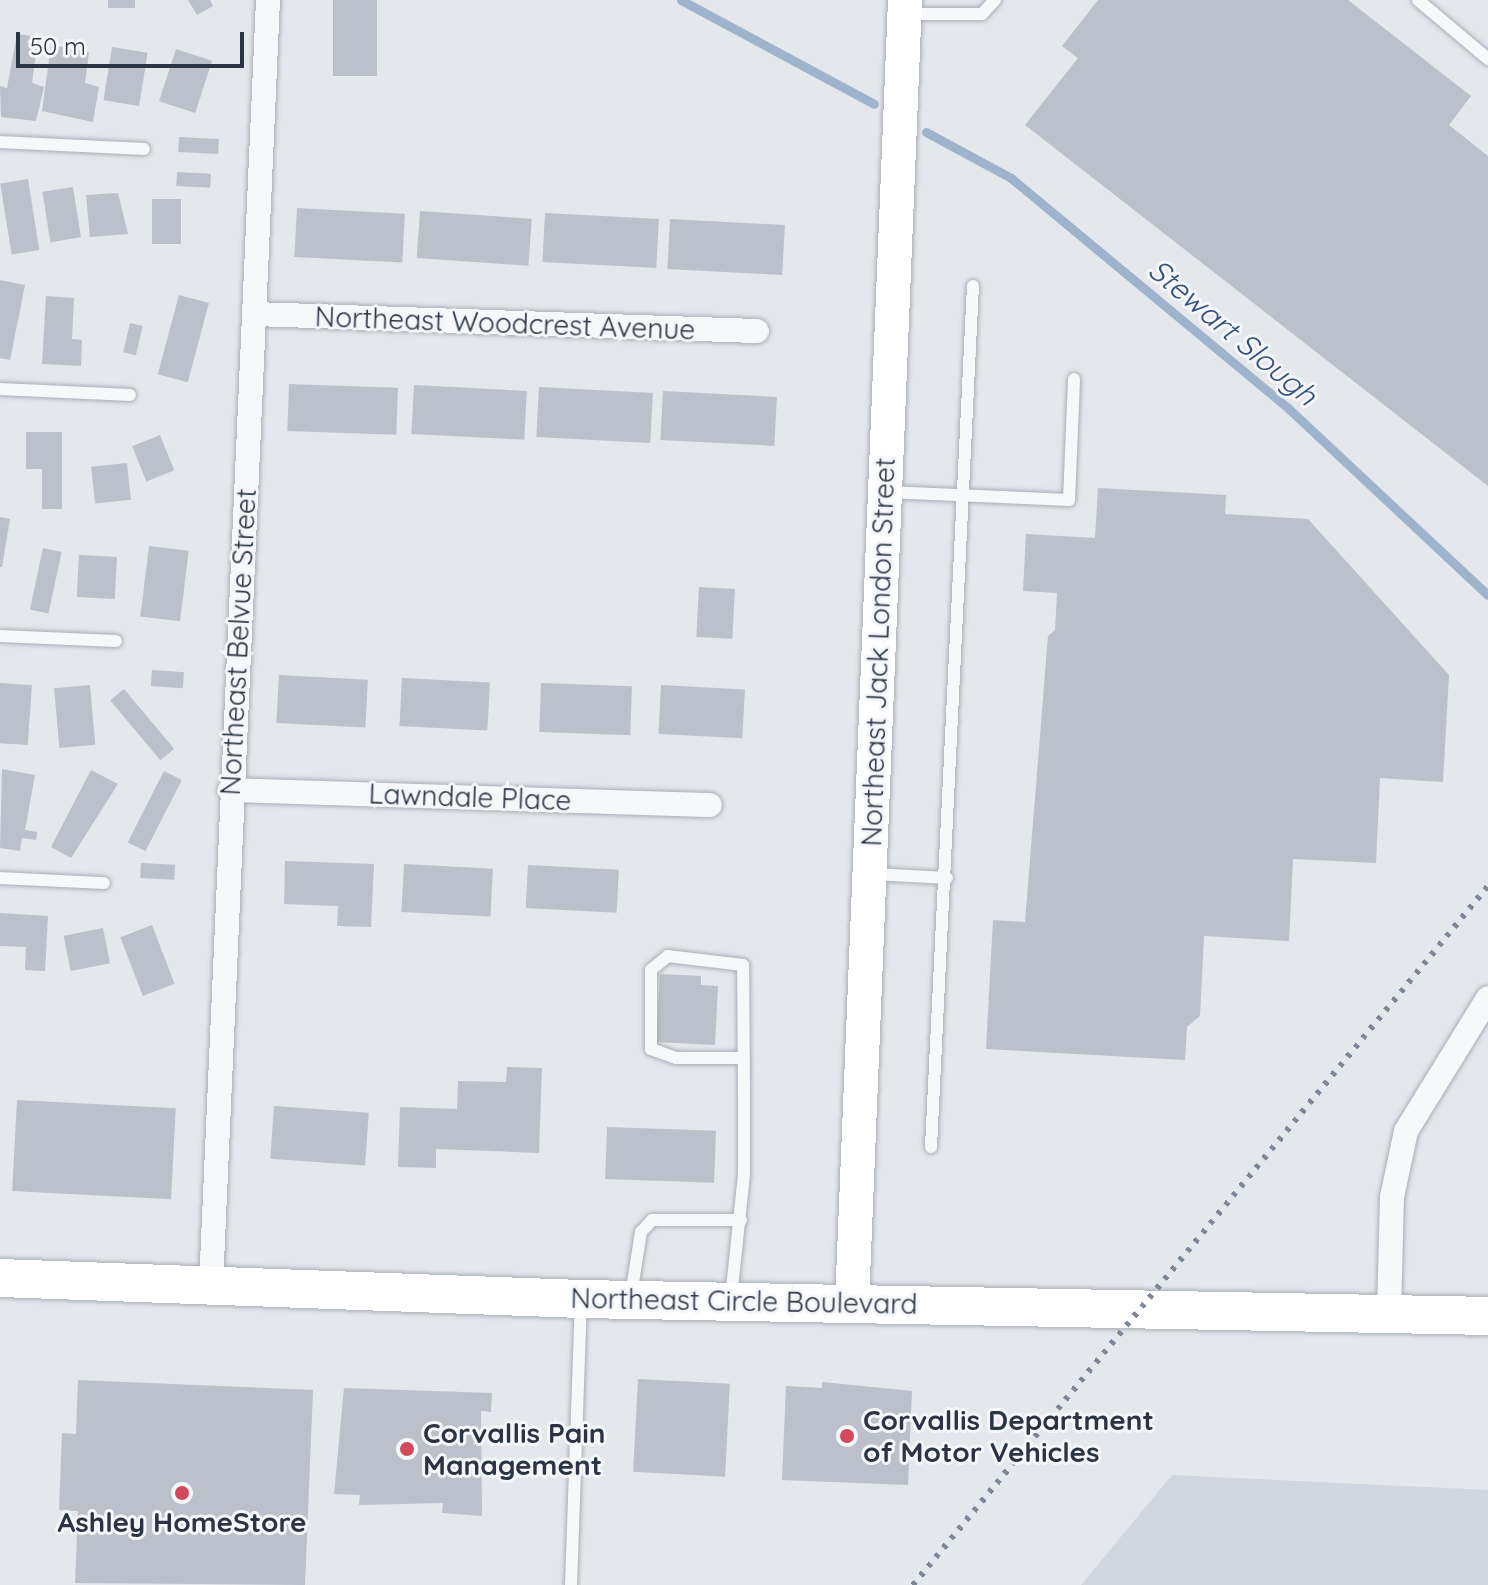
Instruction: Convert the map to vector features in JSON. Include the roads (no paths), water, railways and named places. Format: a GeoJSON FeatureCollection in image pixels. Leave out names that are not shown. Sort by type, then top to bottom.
{"type":"FeatureCollection","features":[{"type":"Feature","properties":{"kind":"main road","name":"Northeast Circle Boulevard"},"geometry":{"type":"LineString","coordinates":[[0,1278],[582,1299],[1488,1316]]}},
{"type":"Feature","properties":{"kind":"street","name":"Northeast Belvue Street"},"geometry":{"type":"LineString","coordinates":[[211,1285],[230,790],[268,0]]}},
{"type":"Feature","properties":{"kind":"street","name":"Northeast Jack London Street"},"geometry":{"type":"LineString","coordinates":[[852,1303],[904,7]]}},
{"type":"Feature","properties":{"kind":"street","name":"Northeast Woodcrest Avenue"},"geometry":{"type":"LineString","coordinates":[[254,314],[757,331]]}},
{"type":"Feature","properties":{"kind":"street","name":"Lawndale Place"},"geometry":{"type":"LineString","coordinates":[[230,790],[710,805]]}},
{"type":"Feature","properties":{"kind":"street"},"geometry":{"type":"LineString","coordinates":[[1389,1312],[1392,1197],[1406,1131],[1488,998]]}},
{"type":"Feature","properties":{"kind":"lane"},"geometry":{"type":"LineString","coordinates":[[904,7],[982,14],[995,0]]}},
{"type":"Feature","properties":{"kind":"lane"},"geometry":{"type":"LineString","coordinates":[[1418,0],[1488,59]]}},
{"type":"Feature","properties":{"kind":"lane"},"geometry":{"type":"LineString","coordinates":[[0,142],[144,149]]}},
{"type":"Feature","properties":{"kind":"lane"},"geometry":{"type":"LineString","coordinates":[[931,1147],[968,495],[973,286]]}},
{"type":"Feature","properties":{"kind":"lane"},"geometry":{"type":"LineString","coordinates":[[884,492],[1069,500],[1074,379]]}},
{"type":"Feature","properties":{"kind":"lane"},"geometry":{"type":"LineString","coordinates":[[0,389],[130,395]]}},
{"type":"Feature","properties":{"kind":"lane"},"geometry":{"type":"LineString","coordinates":[[0,636],[116,641]]}},
{"type":"Feature","properties":{"kind":"lane"},"geometry":{"type":"LineString","coordinates":[[870,874],[947,878]]}},
{"type":"Feature","properties":{"kind":"lane"},"geometry":{"type":"LineString","coordinates":[[0,878],[104,883]]}},
{"type":"Feature","properties":{"kind":"lane"},"geometry":{"type":"LineString","coordinates":[[730,1301],[741,1220],[744,1058],[743,965],[668,956],[651,970],[651,1049],[676,1058],[744,1058]]}},
{"type":"Feature","properties":{"kind":"lane"},"geometry":{"type":"LineString","coordinates":[[630,1300],[641,1232],[652,1220],[741,1220]]}},
{"type":"Feature","properties":{"kind":"lane"},"geometry":{"type":"LineString","coordinates":[[571,1585],[582,1299]]}},
{"type":"Feature","properties":{"kind":"waterway","name":"Stewart Slough"},"geometry":{"type":"LineString","coordinates":[[681,0],[874,104]]}},
{"type":"Feature","properties":{"kind":"waterway","name":"Stewart Slough"},"geometry":{"type":"LineString","coordinates":[[926,132],[1011,178],[1289,409],[1488,595]]}},
{"type":"Feature","properties":{"kind":"railway"},"geometry":{"type":"LineString","coordinates":[[913,1585],[1488,886]]}},
{"type":"Feature","properties":{"kind":"place","name":"Corvallis Department of Motor Vehicles"},"geometry":{"type":"Point","coordinates":[847,1436]}},
{"type":"Feature","properties":{"kind":"place","name":"Corvallis Pain Management"},"geometry":{"type":"Point","coordinates":[407,1449]}},
{"type":"Feature","properties":{"kind":"place","name":"Ashley HomeStore"},"geometry":{"type":"Point","coordinates":[182,1493]}}]}
